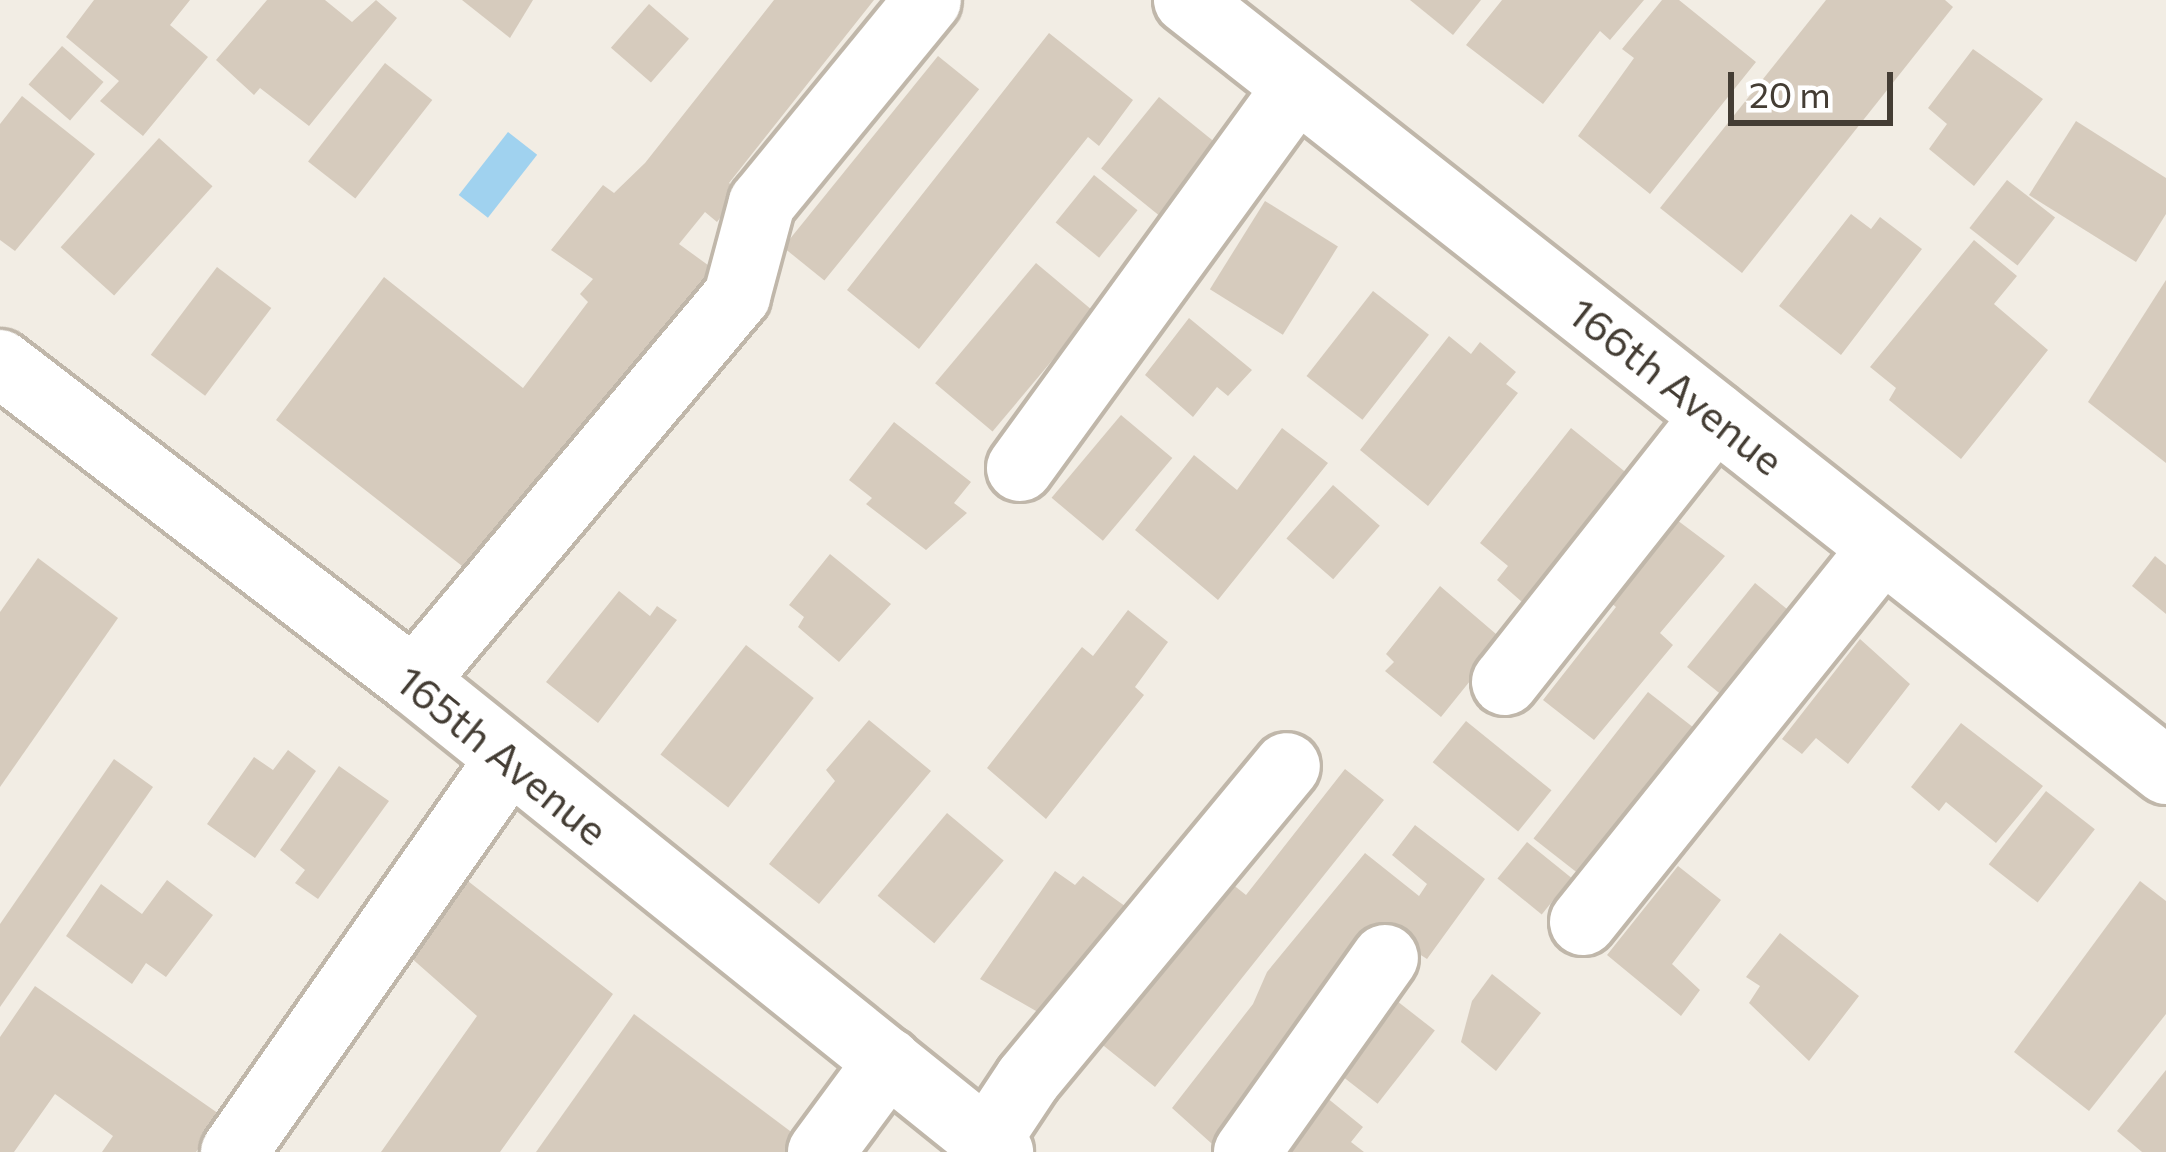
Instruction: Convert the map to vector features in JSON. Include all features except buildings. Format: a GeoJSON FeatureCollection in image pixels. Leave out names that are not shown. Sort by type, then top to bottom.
{"type":"FeatureCollection","features":[{"type":"Feature","properties":{"kind":"street"},"geometry":{"type":"LineString","coordinates":[[414,682],[737,296],[762,203],[928,0]]}},
{"type":"Feature","properties":{"kind":"street","name":"166th Avenue"},"geometry":{"type":"LineString","coordinates":[[1187,0],[2166,771]]}},
{"type":"Feature","properties":{"kind":"street"},"geometry":{"type":"LineString","coordinates":[[1020,468],[1298,87]]}},
{"type":"Feature","properties":{"kind":"street","name":"165th Avenue"},"geometry":{"type":"LineString","coordinates":[[0,363],[414,682],[888,1060],[975,1142]]}},
{"type":"Feature","properties":{"kind":"street"},"geometry":{"type":"LineString","coordinates":[[1505,682],[1715,416]]}},
{"type":"Feature","properties":{"kind":"street"},"geometry":{"type":"LineString","coordinates":[[1583,922],[1883,548]]}},
{"type":"Feature","properties":{"kind":"street"},"geometry":{"type":"LineString","coordinates":[[234,1152],[509,759]]}},
{"type":"Feature","properties":{"kind":"street"},"geometry":{"type":"LineString","coordinates":[[975,1142],[1287,766]]}},
{"type":"Feature","properties":{"kind":"street"},"geometry":{"type":"LineString","coordinates":[[1246,1152],[1385,958]]}},
{"type":"Feature","properties":{"kind":"street"},"geometry":{"type":"LineString","coordinates":[[821,1152],[888,1060]]}},
{"type":"Feature","properties":{"kind":"water"},"geometry":{"type":"Polygon","coordinates":[[[508,132],[537,155],[488,218],[459,195],[508,132]]]}}]}
